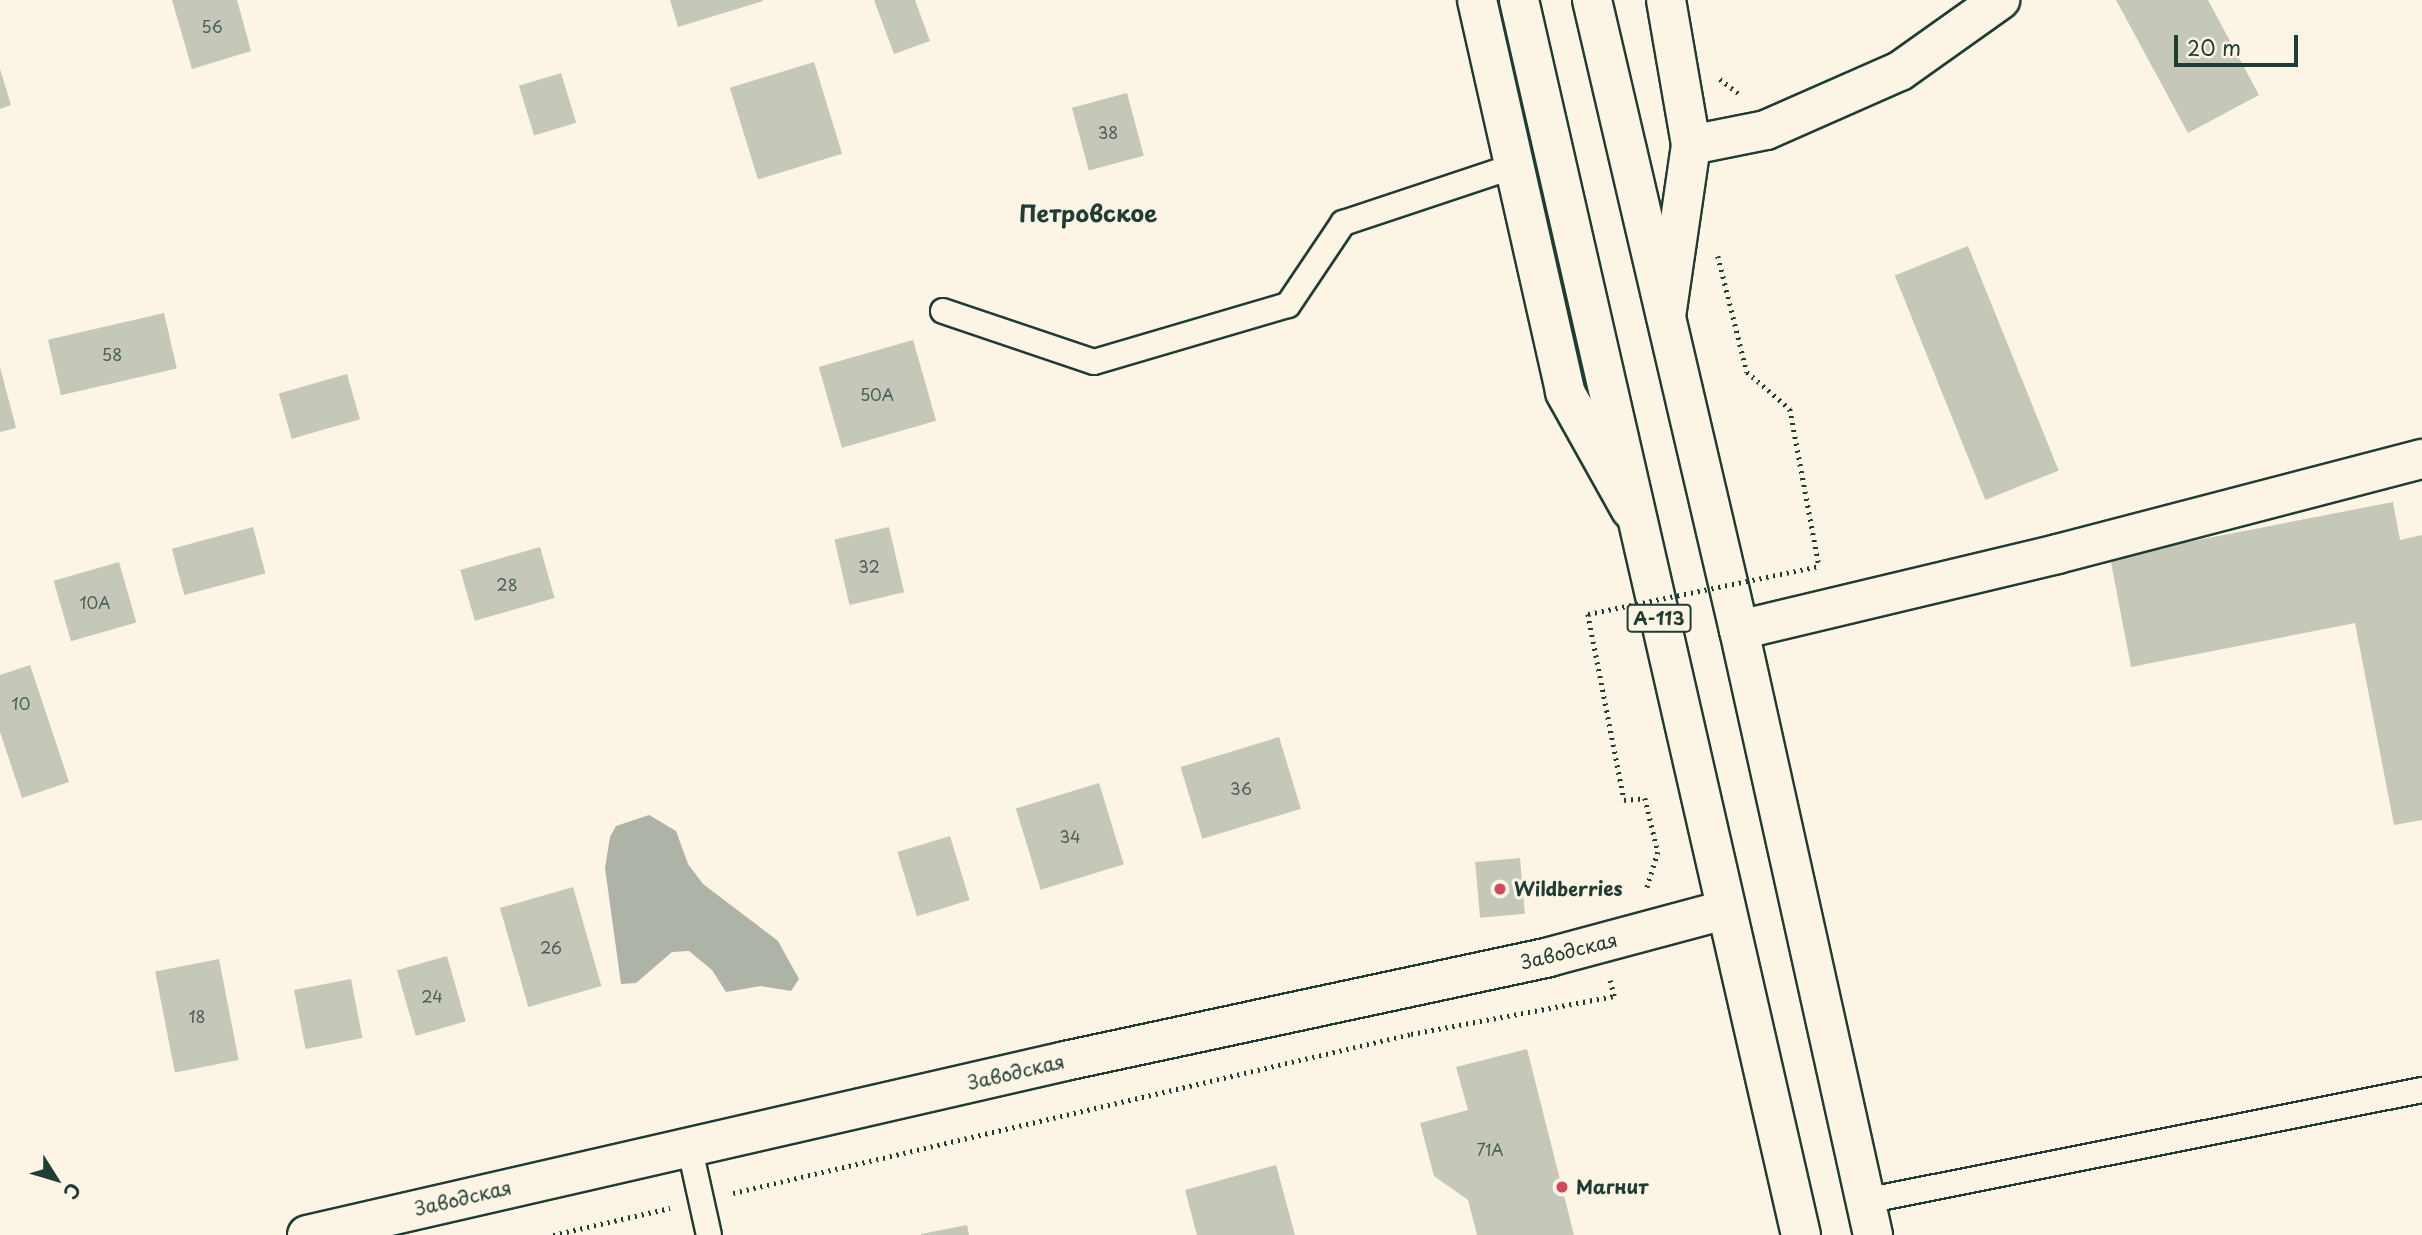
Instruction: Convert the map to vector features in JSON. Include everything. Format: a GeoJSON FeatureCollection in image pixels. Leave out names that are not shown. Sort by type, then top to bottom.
{"type":"FeatureCollection","features":[{"type":"Feature","properties":{"kind":"main road"},"geometry":{"type":"LineString","coordinates":[[1477,0],[1565,392],[1636,519]]}},
{"type":"Feature","properties":{"kind":"main road","name":"А-113"},"geometry":{"type":"LineString","coordinates":[[1519,0],[1801,1235]]}},
{"type":"Feature","properties":{"kind":"main road"},"geometry":{"type":"LineString","coordinates":[[1592,0],[1740,630],[1869,1218]]}},
{"type":"Feature","properties":{"kind":"main road"},"geometry":{"type":"LineString","coordinates":[[1665,318],[1691,145],[1666,0]]}},
{"type":"Feature","properties":{"kind":"main road"},"geometry":{"type":"LineString","coordinates":[[1691,145],[1766,130],[1900,71],[2000,0]]}},
{"type":"Feature","properties":{"kind":"main road"},"geometry":{"type":"LineString","coordinates":[[1740,630],[2057,554],[2422,459]]}},
{"type":"Feature","properties":{"kind":"main road","name":"Заводская"},"geometry":{"type":"LineString","coordinates":[[307,1235],[689,1145],[1600,944],[1725,910]]}},
{"type":"Feature","properties":{"kind":"lane"},"geometry":{"type":"LineString","coordinates":[[943,311],[1094,362],[1288,305],[1343,223],[1514,166]]}},
{"type":"Feature","properties":{"kind":"lane"},"geometry":{"type":"LineString","coordinates":[[1869,1218],[2422,1090]]}},
{"type":"Feature","properties":{"kind":"lane"},"geometry":{"type":"LineString","coordinates":[[689,1145],[709,1235]]}},
{"type":"Feature","properties":{"kind":"path"},"geometry":{"type":"LineString","coordinates":[[1643,893],[1658,852],[1645,798],[1624,800],[1588,614],[1819,566],[1790,409],[1748,372],[1716,251]]}},
{"type":"Feature","properties":{"kind":"path"},"geometry":{"type":"LineString","coordinates":[[553,1235],[1411,1034],[1614,996],[1600,944]]}},
{"type":"Feature","properties":{"kind":"shaded area"},"geometry":{"type":"Polygon","coordinates":[[[649,815],[676,831],[688,864],[703,884],[778,941],[799,979],[791,991],[761,986],[726,992],[712,970],[689,951],[672,952],[636,983],[621,984],[605,868],[610,837],[616,826],[649,815]]]}},
{"type":"Feature","properties":{"kind":"building"},"geometry":{"type":"Polygon","coordinates":[[[172,0],[237,0],[251,51],[192,69],[172,0]]]}},
{"type":"Feature","properties":{"kind":"building"},"geometry":{"type":"Polygon","coordinates":[[[670,0],[763,0],[763,1],[678,27],[670,0]]]}},
{"type":"Feature","properties":{"kind":"building"},"geometry":{"type":"Polygon","coordinates":[[[874,0],[915,0],[930,41],[894,54],[874,0]]]}},
{"type":"Feature","properties":{"kind":"building"},"geometry":{"type":"Polygon","coordinates":[[[2116,0],[2208,0],[2259,95],[2188,133],[2116,0]]]}},
{"type":"Feature","properties":{"kind":"building"},"geometry":{"type":"Polygon","coordinates":[[[814,62],[842,154],[758,180],[730,88],[814,62]]]}},
{"type":"Feature","properties":{"kind":"building"},"geometry":{"type":"Polygon","coordinates":[[[0,69],[11,105],[0,109],[0,69]]]}},
{"type":"Feature","properties":{"kind":"building"},"geometry":{"type":"Polygon","coordinates":[[[561,73],[576,123],[534,136],[519,86],[561,73]]]}},
{"type":"Feature","properties":{"kind":"building"},"geometry":{"type":"Polygon","coordinates":[[[1127,93],[1144,156],[1089,171],[1072,108],[1127,93]]]}},
{"type":"Feature","properties":{"kind":"building"},"geometry":{"type":"Polygon","coordinates":[[[1968,246],[2059,470],[1985,500],[1895,276],[1968,246]]]}},
{"type":"Feature","properties":{"kind":"building"},"geometry":{"type":"Polygon","coordinates":[[[164,313],[177,369],[61,395],[48,340],[164,313]]]}},
{"type":"Feature","properties":{"kind":"building"},"geometry":{"type":"Polygon","coordinates":[[[913,340],[936,421],[842,448],[819,367],[913,340]]]}},
{"type":"Feature","properties":{"kind":"building"},"geometry":{"type":"Polygon","coordinates":[[[0,367],[16,428],[0,432],[0,367]]]}},
{"type":"Feature","properties":{"kind":"building"},"geometry":{"type":"Polygon","coordinates":[[[347,374],[360,419],[292,439],[279,394],[347,374]]]}},
{"type":"Feature","properties":{"kind":"building"},"geometry":{"type":"Polygon","coordinates":[[[2393,502],[2400,540],[2422,535],[2422,820],[2394,825],[2355,623],[2131,667],[2110,557],[2393,502]]]}},
{"type":"Feature","properties":{"kind":"building"},"geometry":{"type":"Polygon","coordinates":[[[253,527],[265,573],[184,595],[172,549],[253,527]]]}},
{"type":"Feature","properties":{"kind":"building"},"geometry":{"type":"Polygon","coordinates":[[[889,527],[904,592],[850,605],[834,540],[889,527]]]}},
{"type":"Feature","properties":{"kind":"building"},"geometry":{"type":"Polygon","coordinates":[[[540,547],[555,598],[475,621],[460,570],[540,547]]]}},
{"type":"Feature","properties":{"kind":"building"},"geometry":{"type":"Polygon","coordinates":[[[119,562],[136,623],[71,641],[54,581],[119,562]]]}},
{"type":"Feature","properties":{"kind":"building"},"geometry":{"type":"Polygon","coordinates":[[[30,665],[69,782],[22,798],[0,732],[0,675],[30,665]]]}},
{"type":"Feature","properties":{"kind":"building"},"geometry":{"type":"Polygon","coordinates":[[[1279,737],[1301,809],[1202,839],[1181,767],[1279,737]]]}},
{"type":"Feature","properties":{"kind":"building"},"geometry":{"type":"Polygon","coordinates":[[[1099,783],[1124,864],[1041,890],[1016,808],[1099,783]]]}},
{"type":"Feature","properties":{"kind":"building"},"geometry":{"type":"Polygon","coordinates":[[[950,836],[970,900],[917,916],[897,852],[950,836]]]}},
{"type":"Feature","properties":{"kind":"building","name":"Wildberries"},"geometry":{"type":"Polygon","coordinates":[[[1520,858],[1525,914],[1480,918],[1475,862],[1520,858]]]}},
{"type":"Feature","properties":{"kind":"building"},"geometry":{"type":"Polygon","coordinates":[[[573,887],[601,986],[528,1007],[500,908],[573,887]]]}},
{"type":"Feature","properties":{"kind":"building"},"geometry":{"type":"Polygon","coordinates":[[[447,956],[466,1021],[416,1036],[397,970],[447,956]]]}},
{"type":"Feature","properties":{"kind":"building"},"geometry":{"type":"Polygon","coordinates":[[[219,959],[239,1060],[175,1073],[155,971],[219,959]]]}},
{"type":"Feature","properties":{"kind":"building"},"geometry":{"type":"Polygon","coordinates":[[[351,979],[362,1038],[306,1049],[294,990],[351,979]]]}},
{"type":"Feature","properties":{"kind":"building"},"geometry":{"type":"Polygon","coordinates":[[[1527,1049],[1574,1235],[1477,1235],[1468,1200],[1434,1176],[1420,1123],[1468,1110],[1456,1067],[1527,1049]]]}},
{"type":"Feature","properties":{"kind":"building"},"geometry":{"type":"Polygon","coordinates":[[[1276,1165],[1295,1235],[1197,1235],[1185,1190],[1276,1165]]]}},
{"type":"Feature","properties":{"kind":"building"},"geometry":{"type":"Polygon","coordinates":[[[967,1225],[969,1235],[921,1235],[921,1234],[967,1225]]]}},
{"type":"Feature","properties":{"kind":"place","name":"Wildberries"},"geometry":{"type":"Point","coordinates":[1500,889]}},
{"type":"Feature","properties":{"kind":"place","name":"Магнит"},"geometry":{"type":"Point","coordinates":[1562,1187]}},
{"type":"Feature","properties":{"kind":"district","name":"Петровское"},"geometry":{"type":"Point","coordinates":[1088,213]}}]}
